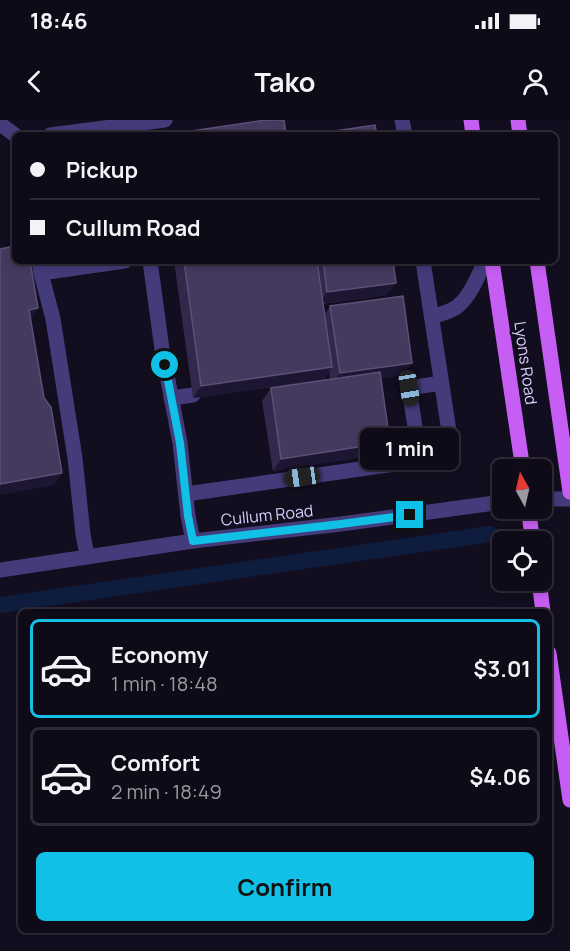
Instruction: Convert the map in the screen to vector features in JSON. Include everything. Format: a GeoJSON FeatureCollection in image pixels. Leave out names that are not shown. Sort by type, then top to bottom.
{"type":"FeatureCollection","features":[{"type":"Feature","properties":{"kind":"main road","name":"Lyons Road"},"geometry":{"type":"LineString","coordinates":[[492,264],[521,459]]}},
{"type":"Feature","properties":{"kind":"main road","name":"Lyons Road"},"geometry":{"type":"LineString","coordinates":[[537,264],[570,492]]}},
{"type":"Feature","properties":{"kind":"main road"},"geometry":{"type":"LineString","coordinates":[[540,591],[543,609]]}},
{"type":"Feature","properties":{"kind":"main road"},"geometry":{"type":"LineString","coordinates":[[552,674],[570,800]]}},
{"type":"Feature","properties":{"kind":"street"},"geometry":{"type":"LineString","coordinates":[[73,132],[165,120]]}},
{"type":"Feature","properties":{"kind":"street"},"geometry":{"type":"LineString","coordinates":[[82,264],[40,267],[53,319],[75,458],[87,556]]}},
{"type":"Feature","properties":{"kind":"street"},"geometry":{"type":"LineString","coordinates":[[150,264],[162,349],[180,443],[193,541]]}},
{"type":"Feature","properties":{"kind":"street"},"geometry":{"type":"LineString","coordinates":[[186,494],[420,459],[452,451],[423,264]]}},
{"type":"Feature","properties":{"kind":"street"},"geometry":{"type":"LineString","coordinates":[[432,317],[458,306],[469,292],[483,264]]}},
{"type":"Feature","properties":{"kind":"street"},"geometry":{"type":"LineString","coordinates":[[420,459],[409,388],[441,383]]}},
{"type":"Feature","properties":{"kind":"street"},"geometry":{"type":"LineString","coordinates":[[171,398],[192,395]]}},
{"type":"Feature","properties":{"kind":"street"},"geometry":{"type":"LineString","coordinates":[[552,499],[570,499]]}},
{"type":"Feature","properties":{"kind":"street","name":"Cullum Road"},"geometry":{"type":"LineString","coordinates":[[0,570],[193,541],[492,503]]}},
{"type":"Feature","properties":{"kind":"building"},"geometry":{"type":"Polygon","coordinates":[[[266,120],[284,120],[286,132],[184,132],[266,120]]]}},
{"type":"Feature","properties":{"kind":"building"},"geometry":{"type":"Polygon","coordinates":[[[375,125],[376,132],[327,132],[375,125]]]}},
{"type":"Feature","properties":{"kind":"building"},"geometry":{"type":"Polygon","coordinates":[[[12,247],[12,264],[31,264],[38,308],[29,310],[44,398],[51,407],[62,473],[0,484],[0,249],[12,247]]]}},
{"type":"Feature","properties":{"kind":"building"},"geometry":{"type":"Polygon","coordinates":[[[184,264],[317,264],[332,367],[201,386],[184,264]]]}},
{"type":"Feature","properties":{"kind":"building"},"geometry":{"type":"Polygon","coordinates":[[[323,264],[393,264],[396,283],[327,292],[323,264]]]}},
{"type":"Feature","properties":{"kind":"building"},"geometry":{"type":"Polygon","coordinates":[[[403,296],[412,363],[340,373],[330,306],[403,296]]]}},
{"type":"Feature","properties":{"kind":"building"},"geometry":{"type":"Polygon","coordinates":[[[380,372],[390,442],[281,459],[271,388],[380,372]]]}},
{"type":"Feature","properties":{"kind":"waterway"},"geometry":{"type":"LineString","coordinates":[[0,605],[490,534]]}},
{"type":"Feature","properties":{"kind":"route"},"geometry":{"type":"LineString","coordinates":[[165,365],[180,443],[193,541],[410,515]]}}]}
